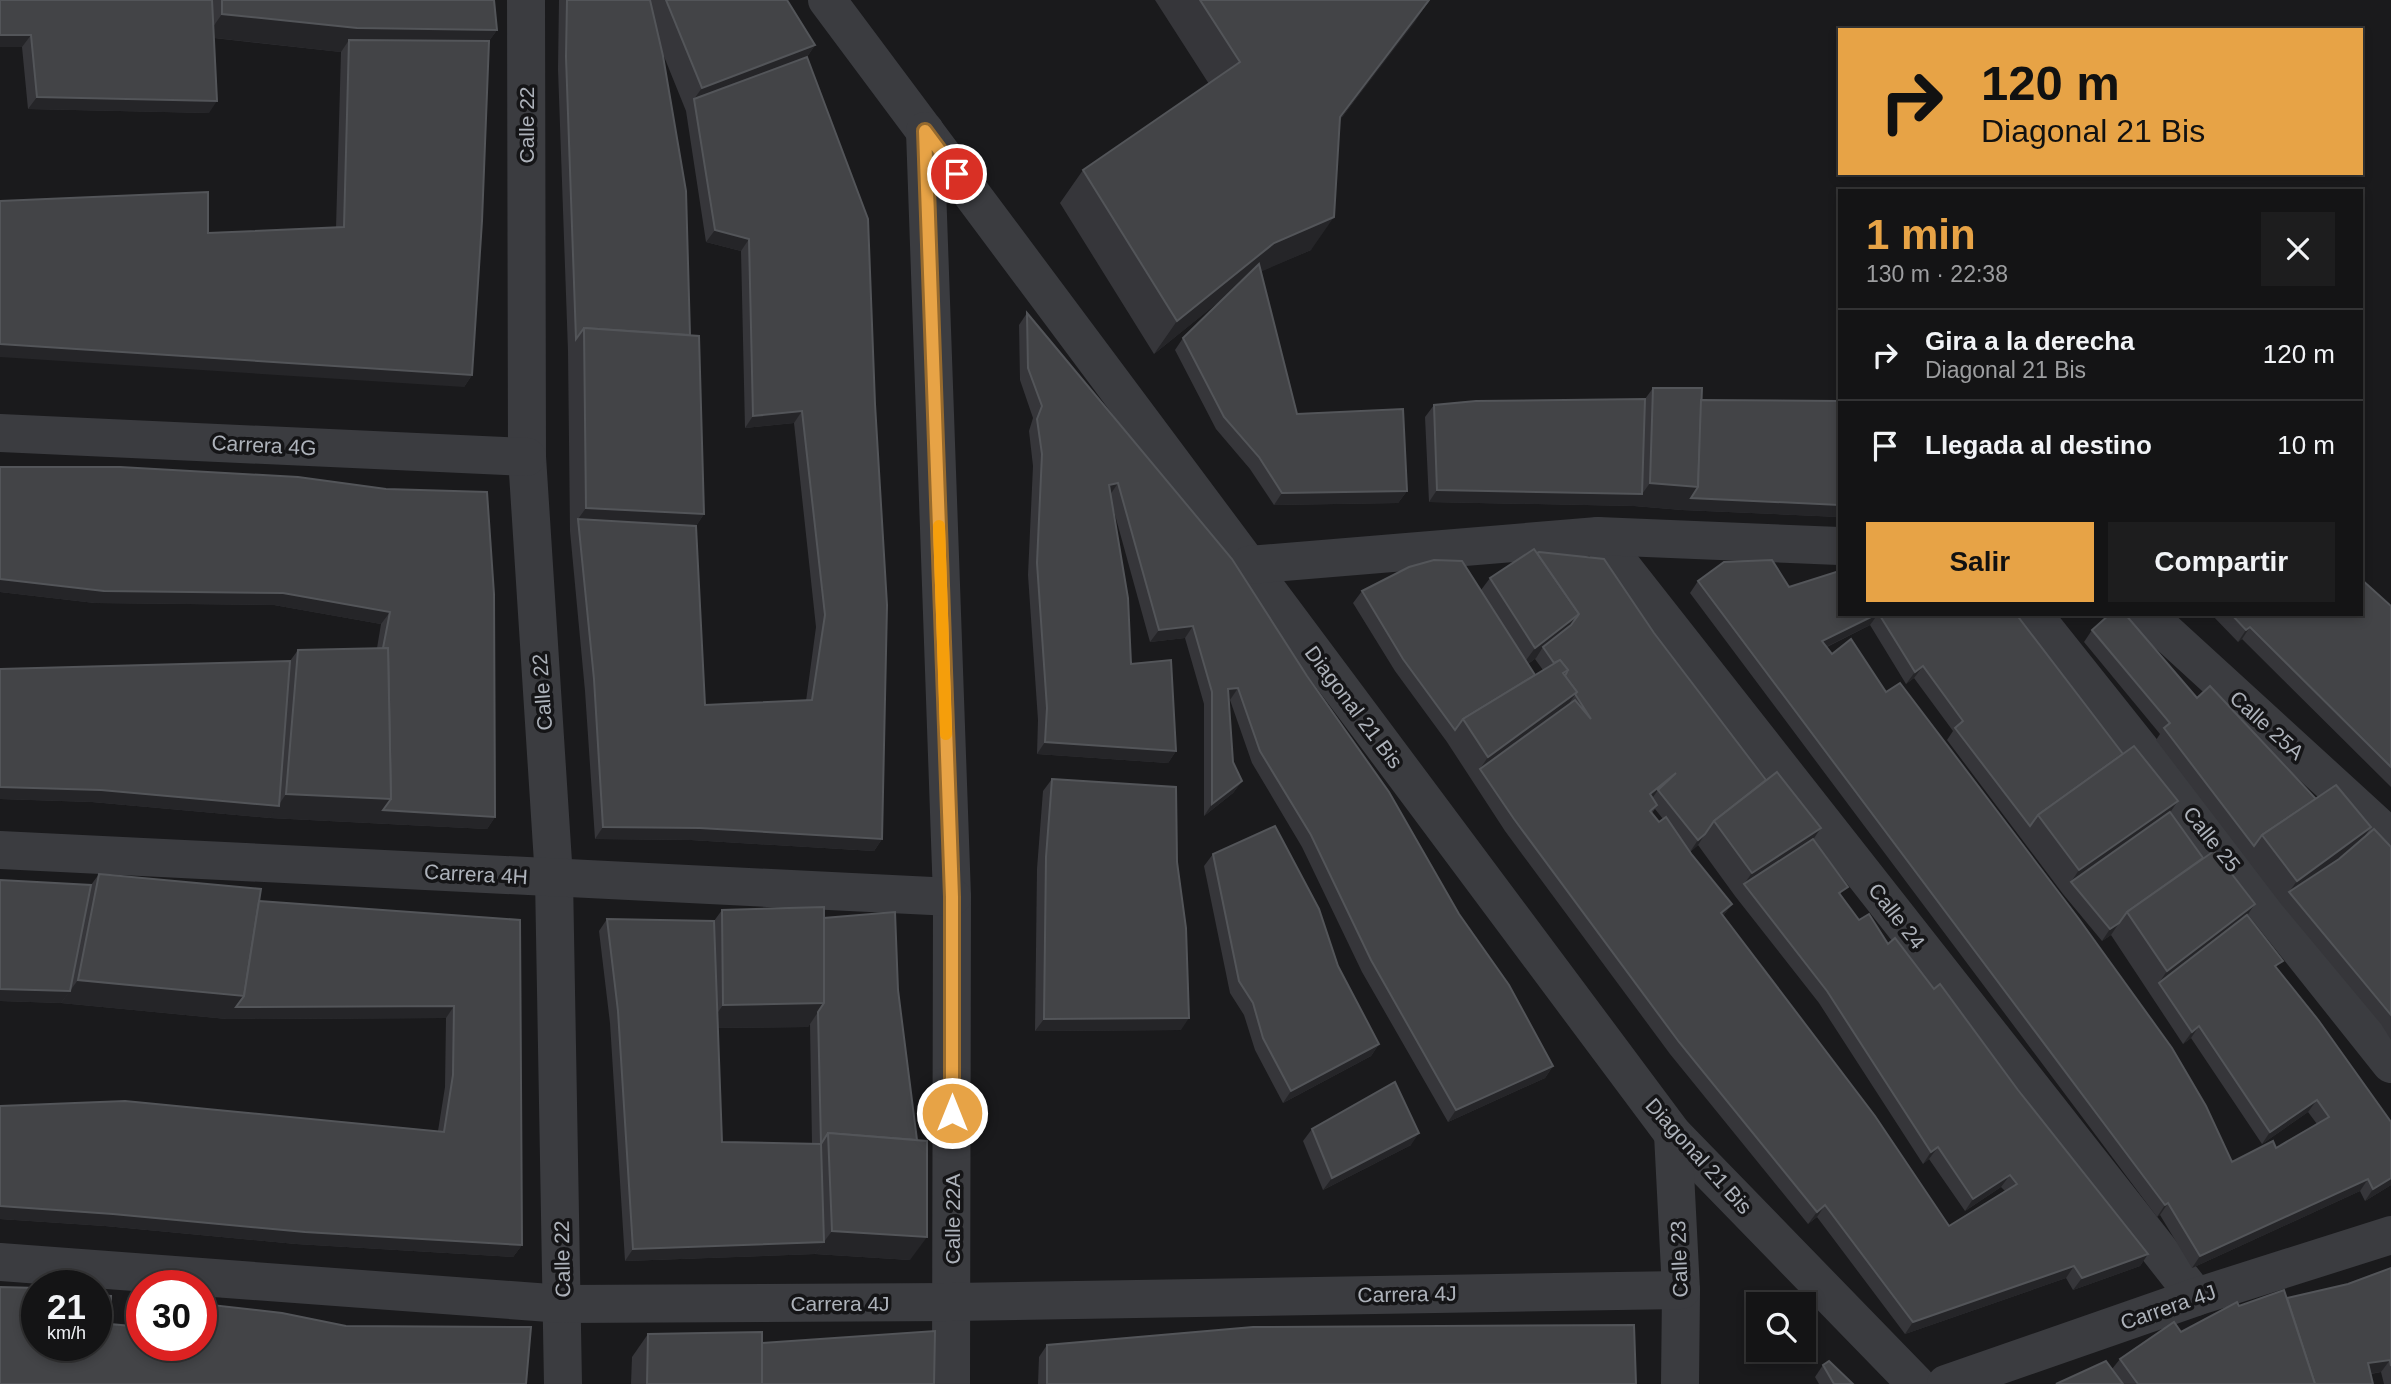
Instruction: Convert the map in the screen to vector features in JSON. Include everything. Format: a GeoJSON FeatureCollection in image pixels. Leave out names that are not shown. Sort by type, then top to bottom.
{"type":"FeatureCollection","features":[{"type":"Feature","properties":{"kind":"street","name":"Calle 22"},"geometry":{"type":"LineString","coordinates":[[526,0],[527,457],[554,878],[563,1384]]}},
{"type":"Feature","properties":{"kind":"street","name":"Diagonal 21 Bis"},"geometry":{"type":"LineString","coordinates":[[827,0],[1673,1134],[1916,1384]]}},
{"type":"Feature","properties":{"kind":"street","name":"Calle 22A"},"geometry":{"type":"LineString","coordinates":[[925,131],[952,897],[951,1384]]}},
{"type":"Feature","properties":{"kind":"street","name":"Carrera 4G"},"geometry":{"type":"LineString","coordinates":[[0,433],[527,457]]}},
{"type":"Feature","properties":{"kind":"street"},"geometry":{"type":"LineString","coordinates":[[1249,565],[1598,536],[1838,546]]}},
{"type":"Feature","properties":{"kind":"street","name":"Calle 24"},"geometry":{"type":"LineString","coordinates":[[1598,536],[2196,1297]]}},
{"type":"Feature","properties":{"kind":"street","name":"Calle 25"},"geometry":{"type":"LineString","coordinates":[[2035,616],[2391,1064]]}},
{"type":"Feature","properties":{"kind":"street","name":"Calle 25A"},"geometry":{"type":"LineString","coordinates":[[2143,616],[2157,624],[2391,838]]}},
{"type":"Feature","properties":{"kind":"street","name":"Carrera 4H"},"geometry":{"type":"LineString","coordinates":[[0,850],[952,897]]}},
{"type":"Feature","properties":{"kind":"street","name":"Calle 23"},"geometry":{"type":"LineString","coordinates":[[1673,1134],[1681,1290],[1680,1384]]}},
{"type":"Feature","properties":{"kind":"street","name":"Carrera 4J"},"geometry":{"type":"LineString","coordinates":[[1947,1384],[2196,1297],[2391,1235]]}},
{"type":"Feature","properties":{"kind":"street","name":"Carrera 4J"},"geometry":{"type":"LineString","coordinates":[[0,1262],[563,1304],[952,1302],[1681,1290]]}},
{"type":"Feature","properties":{"kind":"building"},"geometry":{"type":"Polygon","coordinates":[[[0,0],[212,0],[217,101],[37,97],[31,35],[0,35],[0,0]]]}},
{"type":"Feature","properties":{"kind":"building"},"geometry":{"type":"Polygon","coordinates":[[[222,0],[494,0],[497,30],[357,28],[222,14],[222,0]]]}},
{"type":"Feature","properties":{"kind":"building"},"geometry":{"type":"Polygon","coordinates":[[[567,0],[650,0],[663,56],[686,191],[690,335],[584,328],[576,339],[566,57],[567,0]]]}},
{"type":"Feature","properties":{"kind":"building"},"geometry":{"type":"Polygon","coordinates":[[[666,0],[787,0],[815,45],[702,88],[666,0]]]}},
{"type":"Feature","properties":{"kind":"building"},"geometry":{"type":"Polygon","coordinates":[[[1200,0],[1429,0],[1340,117],[1334,217],[1274,243],[1177,321],[1083,170],[1240,62],[1200,0]]]}},
{"type":"Feature","properties":{"kind":"building"},"geometry":{"type":"Polygon","coordinates":[[[349,40],[489,41],[482,221],[472,375],[0,344],[0,201],[208,192],[208,233],[344,227],[349,40]]]}},
{"type":"Feature","properties":{"kind":"building"},"geometry":{"type":"Polygon","coordinates":[[[807,57],[868,219],[875,404],[887,605],[882,839],[700,828],[603,827],[594,679],[578,519],[696,526],[705,705],[812,700],[825,615],[802,411],[753,416],[749,239],[715,230],[694,99],[807,57]]]}},
{"type":"Feature","properties":{"kind":"building"},"geometry":{"type":"Polygon","coordinates":[[[1259,264],[1297,414],[1403,409],[1407,491],[1282,493],[1259,457],[1224,417],[1183,338],[1259,264]]]}},
{"type":"Feature","properties":{"kind":"building"},"geometry":{"type":"Polygon","coordinates":[[[1027,313],[1232,559],[1307,676],[1389,792],[1459,914],[1509,985],[1553,1066],[1456,1110],[1371,960],[1311,835],[1260,751],[1238,688],[1228,689],[1233,762],[1242,781],[1212,804],[1212,692],[1193,626],[1159,630],[1118,483],[1109,485],[1128,598],[1131,664],[1171,660],[1176,751],[1045,742],[1047,708],[1037,563],[1042,454],[1037,419],[1042,406],[1028,368],[1027,313]]]}},
{"type":"Feature","properties":{"kind":"building"},"geometry":{"type":"Polygon","coordinates":[[[584,328],[699,336],[704,514],[586,508],[584,328]]]}},
{"type":"Feature","properties":{"kind":"building"},"geometry":{"type":"Polygon","coordinates":[[[1653,388],[1702,388],[1698,487],[1650,483],[1653,388]]]}},
{"type":"Feature","properties":{"kind":"building"},"geometry":{"type":"Polygon","coordinates":[[[1645,399],[1642,494],[1437,490],[1434,405],[1476,401],[1645,399]]]}},
{"type":"Feature","properties":{"kind":"building"},"geometry":{"type":"Polygon","coordinates":[[[1701,400],[1838,401],[1838,505],[1691,498],[1698,487],[1701,400]]]}},
{"type":"Feature","properties":{"kind":"building"},"geometry":{"type":"Polygon","coordinates":[[[0,467],[120,467],[298,477],[386,489],[487,492],[494,594],[495,817],[383,810],[391,799],[388,648],[383,648],[390,612],[283,593],[104,591],[0,579],[0,467]]]}},
{"type":"Feature","properties":{"kind":"building"},"geometry":{"type":"Polygon","coordinates":[[[1534,549],[1579,614],[1535,648],[1490,578],[1534,549]]]}},
{"type":"Feature","properties":{"kind":"building"},"geometry":{"type":"Polygon","coordinates":[[[1537,553],[1604,559],[1654,633],[1766,780],[1714,821],[1698,840],[1658,790],[1676,773],[1650,794],[1657,805],[1650,811],[1659,822],[1666,817],[1692,855],[1732,904],[1721,913],[1875,1116],[1949,1226],[2017,1184],[2010,1175],[1973,1199],[1938,1147],[1931,1152],[1827,991],[1744,884],[1813,839],[1848,887],[1839,893],[1859,920],[1869,914],[1888,944],[1895,938],[1934,989],[1940,984],[2018,1090],[2148,1254],[2082,1278],[2074,1266],[1913,1322],[1825,1205],[1817,1212],[1679,1042],[1480,769],[1575,700],[1591,719],[1565,676],[1568,670],[1560,660],[1554,663],[1543,647],[1571,625],[1579,614],[1537,553]]]}},
{"type":"Feature","properties":{"kind":"building"},"geometry":{"type":"Polygon","coordinates":[[[1434,560],[1462,561],[1535,675],[1463,719],[1455,730],[1403,659],[1362,591],[1409,567],[1434,560]]]}},
{"type":"Feature","properties":{"kind":"building"},"geometry":{"type":"Polygon","coordinates":[[[1772,560],[1789,587],[1838,571],[1838,616],[1873,616],[1822,641],[1832,654],[1851,639],[1886,692],[1900,683],[2079,919],[2172,1048],[2206,1106],[2232,1162],[2273,1141],[2276,1148],[2329,1117],[2317,1100],[2270,1132],[2199,1026],[2192,1032],[2159,983],[2247,915],[2283,961],[2275,966],[2319,1021],[2391,1122],[2391,1178],[2373,1189],[2368,1179],[2200,1256],[2168,1203],[2165,1205],[1698,581],[1724,562],[1772,560]]]}},
{"type":"Feature","properties":{"kind":"building"},"geometry":{"type":"Polygon","coordinates":[[[2363,581],[2391,606],[2391,767],[2250,627],[2246,630],[2233,616],[2363,616],[2363,581]]]}},
{"type":"Feature","properties":{"kind":"building"},"geometry":{"type":"Polygon","coordinates":[[[1880,616],[2018,616],[2123,754],[2038,815],[2030,826],[1955,728],[1963,721],[1923,666],[1915,672],[1880,616]]]}},
{"type":"Feature","properties":{"kind":"building"},"geometry":{"type":"Polygon","coordinates":[[[2108,616],[2127,616],[2197,698],[2210,686],[2316,799],[2262,835],[2254,846],[2164,728],[2170,723],[2092,630],[2108,616]]]}},
{"type":"Feature","properties":{"kind":"building"},"geometry":{"type":"Polygon","coordinates":[[[388,648],[391,799],[286,794],[298,650],[388,648]]]}},
{"type":"Feature","properties":{"kind":"building"},"geometry":{"type":"Polygon","coordinates":[[[1560,660],[1568,670],[1563,673],[1577,692],[1488,757],[1463,719],[1560,660]]]}},
{"type":"Feature","properties":{"kind":"building"},"geometry":{"type":"Polygon","coordinates":[[[290,661],[279,806],[101,790],[0,787],[0,669],[290,661]]]}},
{"type":"Feature","properties":{"kind":"building"},"geometry":{"type":"Polygon","coordinates":[[[2134,746],[2178,801],[2079,870],[2038,815],[2134,746]]]}},
{"type":"Feature","properties":{"kind":"building"},"geometry":{"type":"Polygon","coordinates":[[[1777,772],[1821,828],[1752,873],[1714,821],[1777,772]]]}},
{"type":"Feature","properties":{"kind":"building"},"geometry":{"type":"Polygon","coordinates":[[[1052,779],[1176,787],[1177,862],[1186,928],[1189,1018],[1044,1019],[1046,857],[1052,779]]]}},
{"type":"Feature","properties":{"kind":"building"},"geometry":{"type":"Polygon","coordinates":[[[2336,785],[2371,827],[2297,881],[2262,835],[2336,785]]]}},
{"type":"Feature","properties":{"kind":"building"},"geometry":{"type":"Polygon","coordinates":[[[2170,812],[2203,858],[2127,912],[2119,923],[2110,929],[2071,882],[2170,812]]]}},
{"type":"Feature","properties":{"kind":"building"},"geometry":{"type":"Polygon","coordinates":[[[1275,826],[1319,909],[1338,966],[1379,1044],[1291,1091],[1263,1038],[1253,1003],[1239,981],[1213,854],[1275,826]]]}},
{"type":"Feature","properties":{"kind":"building"},"geometry":{"type":"Polygon","coordinates":[[[2374,829],[2391,847],[2391,1015],[2289,892],[2339,859],[2374,829]]]}},
{"type":"Feature","properties":{"kind":"building"},"geometry":{"type":"Polygon","coordinates":[[[2214,851],[2255,904],[2167,971],[2127,912],[2214,851]]]}},
{"type":"Feature","properties":{"kind":"building"},"geometry":{"type":"Polygon","coordinates":[[[99,874],[261,889],[244,996],[78,980],[99,874]]]}},
{"type":"Feature","properties":{"kind":"building"},"geometry":{"type":"Polygon","coordinates":[[[0,880],[91,885],[70,991],[0,989],[0,880]]]}},
{"type":"Feature","properties":{"kind":"building"},"geometry":{"type":"Polygon","coordinates":[[[259,901],[520,920],[522,1245],[305,1232],[0,1206],[0,1106],[125,1101],[444,1132],[453,1075],[454,1006],[236,1007],[244,996],[259,901]]]}},
{"type":"Feature","properties":{"kind":"building"},"geometry":{"type":"Polygon","coordinates":[[[824,907],[824,1003],[723,1005],[722,910],[824,907]]]}},
{"type":"Feature","properties":{"kind":"building"},"geometry":{"type":"Polygon","coordinates":[[[895,912],[898,990],[917,1140],[828,1133],[821,1144],[818,1012],[824,1003],[824,918],[895,912]]]}},
{"type":"Feature","properties":{"kind":"building"},"geometry":{"type":"Polygon","coordinates":[[[607,919],[714,921],[722,1142],[821,1144],[824,1242],[633,1249],[618,1011],[607,919]]]}},
{"type":"Feature","properties":{"kind":"building"},"geometry":{"type":"Polygon","coordinates":[[[1395,1082],[1419,1133],[1332,1178],[1312,1129],[1395,1082]]]}},
{"type":"Feature","properties":{"kind":"building"},"geometry":{"type":"Polygon","coordinates":[[[828,1133],[927,1141],[927,1237],[832,1231],[828,1133]]]}},
{"type":"Feature","properties":{"kind":"building"},"geometry":{"type":"Polygon","coordinates":[[[2391,1268],[2391,1366],[2390,1360],[2368,1363],[2373,1384],[2315,1384],[2287,1298],[2348,1284],[2391,1268]]]}},
{"type":"Feature","properties":{"kind":"building"},"geometry":{"type":"Polygon","coordinates":[[[0,1287],[21,1288],[21,1361],[112,1361],[112,1324],[126,1326],[126,1361],[217,1361],[217,1306],[282,1313],[346,1326],[531,1327],[526,1384],[0,1384],[0,1287]]]}},
{"type":"Feature","properties":{"kind":"building"},"geometry":{"type":"Polygon","coordinates":[[[2284,1290],[2315,1384],[2138,1384],[2120,1359],[2174,1322],[2181,1332],[2237,1302],[2239,1306],[2284,1290]]]}},
{"type":"Feature","properties":{"kind":"building"},"geometry":{"type":"Polygon","coordinates":[[[1634,1325],[1636,1384],[1047,1384],[1047,1345],[1253,1327],[1634,1325]]]}},
{"type":"Feature","properties":{"kind":"building"},"geometry":{"type":"Polygon","coordinates":[[[935,1331],[934,1384],[762,1384],[762,1343],[935,1331]]]}},
{"type":"Feature","properties":{"kind":"building"},"geometry":{"type":"Polygon","coordinates":[[[762,1332],[762,1384],[647,1384],[648,1334],[762,1332]]]}},
{"type":"Feature","properties":{"kind":"building"},"geometry":{"type":"Polygon","coordinates":[[[1829,1361],[1853,1384],[1834,1384],[1823,1365],[1829,1361]]]}},
{"type":"Feature","properties":{"kind":"building"},"geometry":{"type":"Polygon","coordinates":[[[2106,1361],[2123,1384],[2056,1384],[2106,1361]]]}},
{"type":"Feature","properties":{"kind":"slow traffic"},"geometry":{"type":"LineString","coordinates":[[939,526],[946,734]]}},
{"type":"Feature","properties":{"kind":"route"},"geometry":{"type":"LineString","coordinates":[[952,1113],[952,897],[925,131],[957,174]]}}]}
